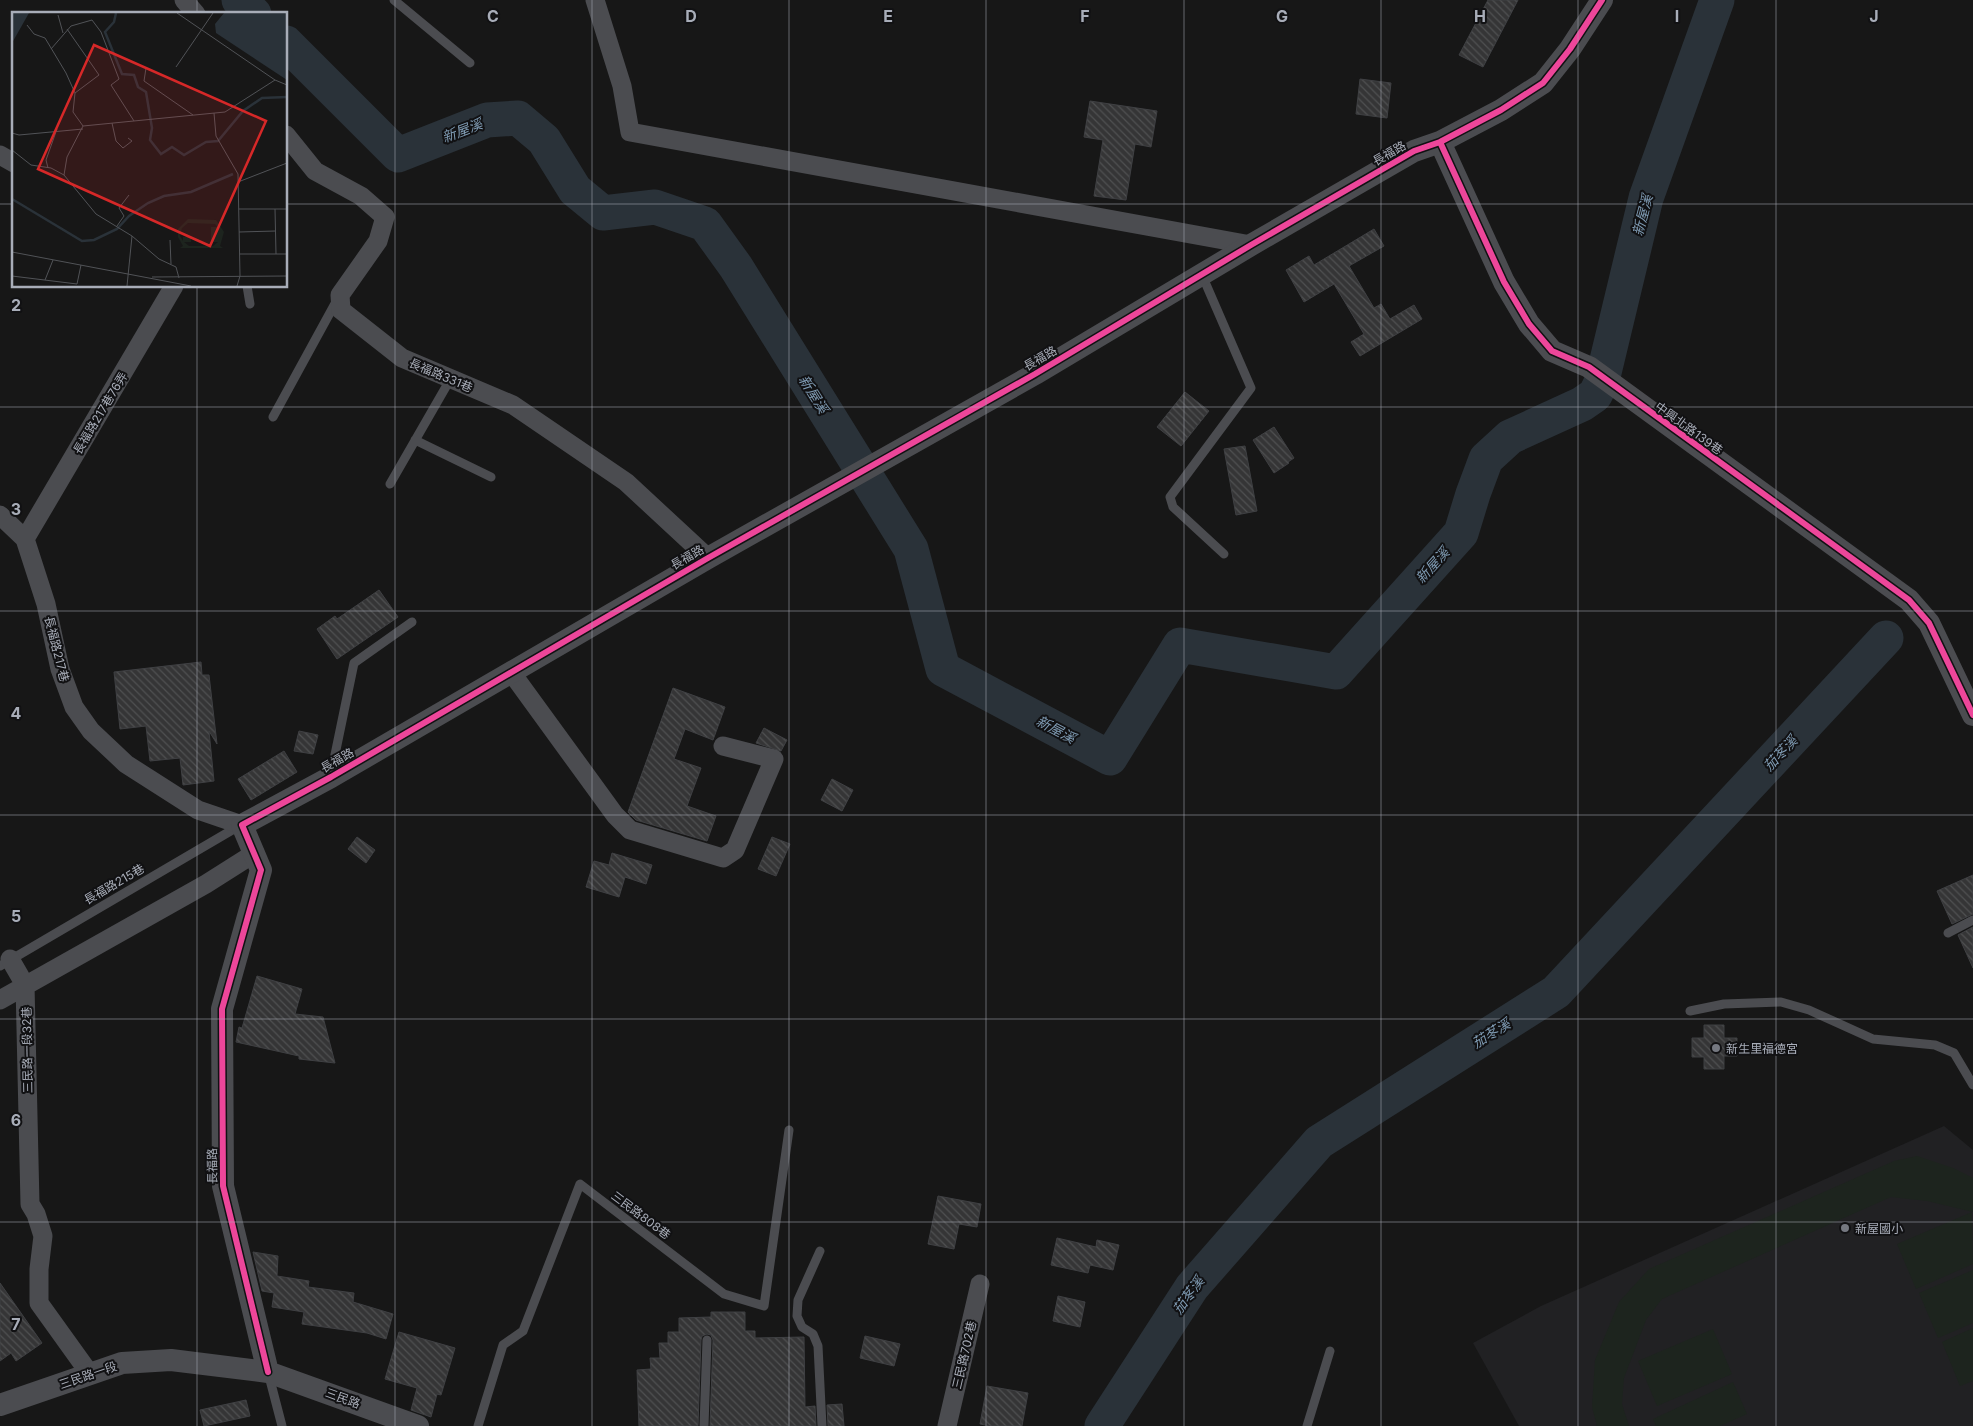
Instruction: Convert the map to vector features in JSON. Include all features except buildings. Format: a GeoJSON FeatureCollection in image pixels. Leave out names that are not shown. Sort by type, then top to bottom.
{"type":"FeatureCollection","features":[{"type":"Feature","properties":{"kind":"street"},"geometry":{"type":"LineString","coordinates":[[184,0],[194,12]]}},
{"type":"Feature","properties":{"kind":"street"},"geometry":{"type":"LineString","coordinates":[[595,0],[622,86],[630,132],[1250,245]]}},
{"type":"Feature","properties":{"kind":"street","name":"長福路"},"geometry":{"type":"LineString","coordinates":[[268,1372],[223,1186],[222,1009],[261,870],[242,825],[331,777],[708,558],[1035,374],[1250,245],[1414,151],[1440,142],[1502,110],[1544,83],[1570,49],[1602,0]]}},
{"type":"Feature","properties":{"kind":"street"},"geometry":{"type":"LineString","coordinates":[[288,137],[315,170],[361,196],[385,217],[378,241],[340,295]]}},
{"type":"Feature","properties":{"kind":"street","name":"中興北路139巷"},"geometry":{"type":"LineString","coordinates":[[1440,142],[1504,282],[1529,324],[1552,351],[1589,367],[1909,600],[1929,623],[1971,704]]}},
{"type":"Feature","properties":{"kind":"street"},"geometry":{"type":"LineString","coordinates":[[0,155],[12,162]]}},
{"type":"Feature","properties":{"kind":"street","name":"長福路217巷76弄"},"geometry":{"type":"LineString","coordinates":[[25,539],[173,288]]}},
{"type":"Feature","properties":{"kind":"street","name":"長福路331巷"},"geometry":{"type":"LineString","coordinates":[[340,295],[341,310],[402,358],[513,405],[626,482],[708,558]]}},
{"type":"Feature","properties":{"kind":"street","name":"長福路217巷"},"geometry":{"type":"LineString","coordinates":[[0,515],[25,539],[46,604],[60,670],[74,707],[90,731],[126,764],[198,810],[242,825]]}},
{"type":"Feature","properties":{"kind":"street"},"geometry":{"type":"LineString","coordinates":[[511,672],[615,815],[630,830],[723,858],[735,850],[774,759],[723,746]]}},
{"type":"Feature","properties":{"kind":"street"},"geometry":{"type":"LineString","coordinates":[[0,1000],[14,971],[206,884],[255,853]]}},
{"type":"Feature","properties":{"kind":"street","name":"三民路一段32巷"},"geometry":{"type":"LineString","coordinates":[[14,971],[30,1204],[36,1214],[43,1236],[38,1269],[39,1303],[90,1374]]}},
{"type":"Feature","properties":{"kind":"street","name":"三民路702巷"},"geometry":{"type":"LineString","coordinates":[[947,1426],[980,1284]]}},
{"type":"Feature","properties":{"kind":"street","name":"三民路一段"},"geometry":{"type":"LineString","coordinates":[[0,1405],[122,1363],[171,1360],[268,1372]]}},
{"type":"Feature","properties":{"kind":"street","name":"三民路"},"geometry":{"type":"LineString","coordinates":[[268,1372],[418,1426]]}},
{"type":"Feature","properties":{"kind":"lane"},"geometry":{"type":"LineString","coordinates":[[394,0],[470,63]]}},
{"type":"Feature","properties":{"kind":"lane"},"geometry":{"type":"LineString","coordinates":[[1202,275],[1251,388],[1170,497],[1173,507],[1224,554]]}},
{"type":"Feature","properties":{"kind":"lane"},"geometry":{"type":"LineString","coordinates":[[247,288],[250,304]]}},
{"type":"Feature","properties":{"kind":"lane"},"geometry":{"type":"LineString","coordinates":[[273,417],[340,295]]}},
{"type":"Feature","properties":{"kind":"lane"},"geometry":{"type":"LineString","coordinates":[[390,484],[451,378]]}},
{"type":"Feature","properties":{"kind":"lane"},"geometry":{"type":"LineString","coordinates":[[415,440],[491,477]]}},
{"type":"Feature","properties":{"kind":"lane"},"geometry":{"type":"LineString","coordinates":[[331,777],[354,663],[412,622]]}},
{"type":"Feature","properties":{"kind":"lane","name":"長福路215巷"},"geometry":{"type":"LineString","coordinates":[[14,971],[242,825]]}},
{"type":"Feature","properties":{"kind":"lane"},"geometry":{"type":"LineString","coordinates":[[1948,933],[1973,920]]}},
{"type":"Feature","properties":{"kind":"lane"},"geometry":{"type":"LineString","coordinates":[[1690,1011],[1724,1004],[1781,1002],[1809,1010],[1873,1039],[1935,1045],[1954,1053],[1973,1085]]}},
{"type":"Feature","properties":{"kind":"lane","name":"三民路808巷"},"geometry":{"type":"LineString","coordinates":[[478,1426],[503,1345],[522,1331],[580,1184],[724,1294],[764,1306],[789,1130]]}},
{"type":"Feature","properties":{"kind":"lane"},"geometry":{"type":"LineString","coordinates":[[820,1251],[798,1300],[797,1316],[802,1327],[813,1334],[818,1346],[822,1426]]}},
{"type":"Feature","properties":{"kind":"lane"},"geometry":{"type":"LineString","coordinates":[[704,1426],[708,1340]]}},
{"type":"Feature","properties":{"kind":"lane"},"geometry":{"type":"LineString","coordinates":[[1308,1426],[1330,1351]]}},
{"type":"Feature","properties":{"kind":"lane","name":"長福路"},"geometry":{"type":"LineString","coordinates":[[268,1372],[282,1426]]}},
{"type":"Feature","properties":{"kind":"shaded area","name":"新屋國小"},"geometry":{"type":"Polygon","coordinates":[[[1944,1126],[1973,1150],[1973,1426],[1519,1426],[1473,1343],[1541,1306],[1944,1126]]]}},
{"type":"Feature","properties":{"kind":"shaded area"},"geometry":{"type":"Polygon","coordinates":[[[1917,1156],[1953,1168],[1973,1178],[1973,1212],[1927,1201],[1891,1197],[1662,1299],[1646,1320],[1624,1378],[1622,1404],[1629,1426],[1597,1426],[1592,1407],[1595,1360],[1619,1302],[1649,1269],[1894,1161],[1917,1156]]]}},
{"type":"Feature","properties":{"kind":"shaded area"},"geometry":{"type":"Polygon","coordinates":[[[1972,1212],[1973,1264],[1916,1289],[1897,1244],[1972,1212]]]}},
{"type":"Feature","properties":{"kind":"shaded area"},"geometry":{"type":"Polygon","coordinates":[[[1973,1270],[1973,1323],[1938,1338],[1919,1293],[1973,1270]]]}},
{"type":"Feature","properties":{"kind":"shaded area"},"geometry":{"type":"Polygon","coordinates":[[[1973,1328],[1973,1381],[1960,1386],[1942,1342],[1973,1328]]]}},
{"type":"Feature","properties":{"kind":"shaded area"},"geometry":{"type":"Polygon","coordinates":[[[1713,1329],[1732,1374],[1657,1406],[1638,1361],[1713,1329]]]}},
{"type":"Feature","properties":{"kind":"shaded area"},"geometry":{"type":"Polygon","coordinates":[[[1733,1382],[1747,1414],[1720,1426],[1656,1426],[1653,1419],[1733,1382]]]}},
{"type":"Feature","properties":{"kind":"waterway","name":"新屋溪"},"geometry":{"type":"LineString","coordinates":[[239,0],[252,12]]}},
{"type":"Feature","properties":{"kind":"waterway","name":"新屋溪"},"geometry":{"type":"LineString","coordinates":[[288,45],[398,155],[487,120],[518,118],[544,140],[575,190],[603,213],[655,207],[705,224],[736,267],[911,549],[943,669],[1110,758],[1180,645],[1336,672],[1461,533],[1486,459],[1510,437],[1582,404],[1595,395],[1602,381],[1646,198],[1717,0]]}},
{"type":"Feature","properties":{"kind":"waterway","name":"茄苳溪"},"geometry":{"type":"LineString","coordinates":[[1102,1426],[1192,1287],[1319,1142],[1556,992],[1886,638]]}},
{"type":"Feature","properties":{"kind":"cycle path"},"geometry":{"type":"LineString","coordinates":[[268,1372],[223,1186],[222,1009],[261,870],[242,825],[331,777],[708,558],[1035,374],[1251,245],[1414,151],[1440,142],[1501,110],[1543,83],[1570,49],[1602,0]]}},
{"type":"Feature","properties":{"kind":"cycle path"},"geometry":{"type":"LineString","coordinates":[[1440,142],[1504,282],[1529,324],[1552,351],[1589,367],[1909,600],[1929,623],[1973,715]]}},
{"type":"Feature","properties":{"kind":"place","name":"新生里福德宮"},"geometry":{"type":"Point","coordinates":[1716,1048]}},
{"type":"Feature","properties":{"kind":"place","name":"新屋國小"},"geometry":{"type":"Point","coordinates":[1845,1228]}}]}
